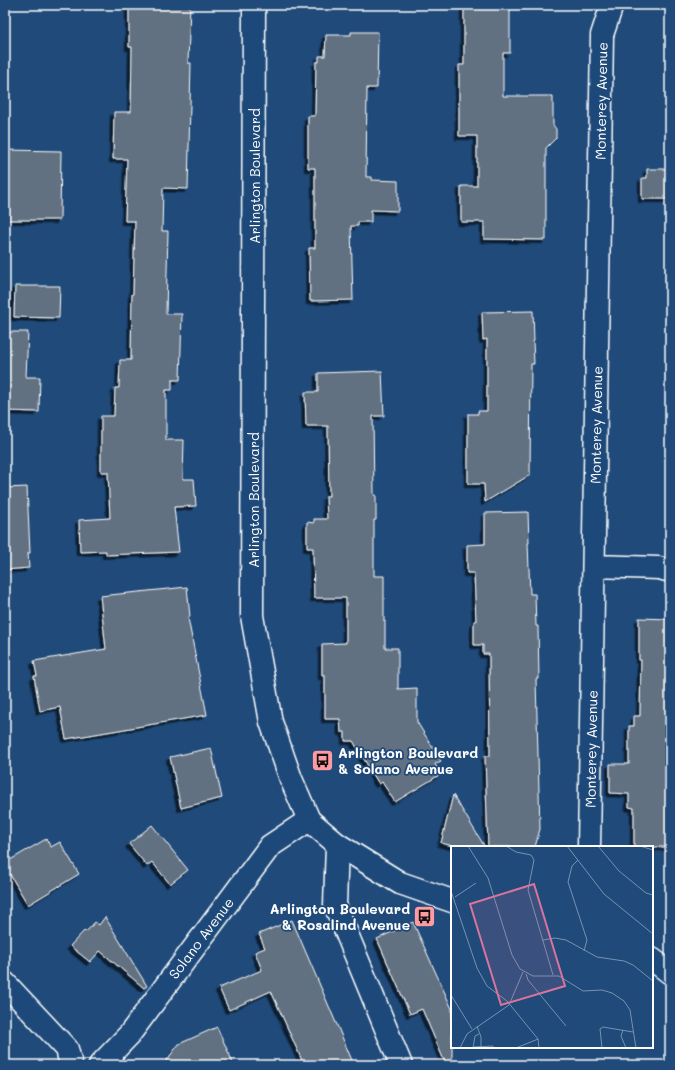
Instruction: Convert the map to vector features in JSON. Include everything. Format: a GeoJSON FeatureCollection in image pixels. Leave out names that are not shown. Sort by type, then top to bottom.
{"type":"FeatureCollection","features":[{"type":"Feature","properties":{"kind":"street","name":"Arlington Boulevard"},"geometry":{"type":"LineString","coordinates":[[254,5],[252,616],[271,722],[291,779],[309,820],[337,844],[400,882],[451,901]]}},
{"type":"Feature","properties":{"kind":"street","name":"Monterey Avenue"},"geometry":{"type":"LineString","coordinates":[[589,846],[602,35],[612,5]]}},
{"type":"Feature","properties":{"kind":"street"},"geometry":{"type":"LineString","coordinates":[[594,566],[659,568],[670,571]]}},
{"type":"Feature","properties":{"kind":"street","name":"Solano Avenue"},"geometry":{"type":"LineString","coordinates":[[100,1065],[129,1034],[270,846],[309,820]]}},
{"type":"Feature","properties":{"kind":"street"},"geometry":{"type":"LineString","coordinates":[[337,844],[335,904],[401,1065]]}},
{"type":"Feature","properties":{"kind":"street"},"geometry":{"type":"LineString","coordinates":[[653,959],[670,973]]}},
{"type":"Feature","properties":{"kind":"street"},"geometry":{"type":"LineString","coordinates":[[5,983],[67,1049],[71,1065]]}},
{"type":"Feature","properties":{"kind":"building"},"geometry":{"type":"Polygon","coordinates":[[[129,5],[190,5],[188,63],[191,63],[188,189],[163,188],[162,231],[168,231],[166,314],[182,314],[180,380],[172,380],[172,390],[166,390],[166,440],[184,440],[183,479],[194,479],[196,506],[174,507],[179,552],[106,555],[106,551],[80,552],[79,520],[110,518],[108,472],[101,472],[101,416],[114,416],[115,388],[119,388],[120,360],[131,360],[135,221],[125,221],[127,159],[113,159],[114,112],[131,112],[132,47],[129,47],[129,5]]]}},
{"type":"Feature","properties":{"kind":"building"},"geometry":{"type":"Polygon","coordinates":[[[464,5],[510,5],[510,53],[503,53],[503,96],[553,96],[553,125],[556,129],[556,138],[546,148],[546,240],[484,239],[484,222],[461,222],[461,186],[477,186],[477,136],[459,136],[459,65],[464,65],[464,5]]]}},
{"type":"Feature","properties":{"kind":"building"},"geometry":{"type":"Polygon","coordinates":[[[351,32],[378,32],[377,88],[367,88],[366,177],[372,177],[372,180],[398,181],[398,211],[371,210],[371,222],[358,222],[358,226],[351,226],[353,300],[310,301],[309,248],[315,248],[315,168],[308,168],[308,116],[315,116],[316,62],[319,62],[319,56],[325,56],[326,35],[351,35],[351,32]]]}},
{"type":"Feature","properties":{"kind":"building"},"geometry":{"type":"Polygon","coordinates":[[[5,150],[61,151],[60,220],[5,220],[5,150]]]}},
{"type":"Feature","properties":{"kind":"building"},"geometry":{"type":"Polygon","coordinates":[[[647,169],[670,169],[670,199],[642,199],[642,178],[647,178],[647,169]]]}},
{"type":"Feature","properties":{"kind":"building"},"geometry":{"type":"Polygon","coordinates":[[[15,286],[60,286],[59,318],[14,317],[15,286]]]}},
{"type":"Feature","properties":{"kind":"building"},"geometry":{"type":"Polygon","coordinates":[[[533,311],[534,364],[531,364],[530,475],[485,502],[484,484],[468,484],[468,414],[478,414],[478,411],[487,411],[487,339],[483,340],[482,312],[533,311]]]}},
{"type":"Feature","properties":{"kind":"building"},"geometry":{"type":"Polygon","coordinates":[[[5,332],[28,332],[26,377],[40,377],[39,412],[5,411],[5,332]]]}},
{"type":"Feature","properties":{"kind":"building"},"geometry":{"type":"Polygon","coordinates":[[[382,371],[384,416],[373,416],[374,495],[376,495],[376,520],[374,520],[374,576],[384,576],[385,648],[398,648],[398,689],[417,688],[417,722],[441,761],[435,764],[441,774],[395,802],[382,782],[379,784],[353,741],[345,741],[345,732],[341,732],[340,719],[325,719],[325,676],[322,676],[322,644],[346,643],[346,598],[314,598],[313,548],[307,548],[307,522],[314,523],[314,519],[327,519],[326,496],[329,496],[328,426],[306,426],[305,392],[318,392],[318,373],[382,371]]]}},
{"type":"Feature","properties":{"kind":"building"},"geometry":{"type":"Polygon","coordinates":[[[27,487],[30,553],[28,553],[29,568],[5,570],[5,488],[27,487]]]}},
{"type":"Feature","properties":{"kind":"building"},"geometry":{"type":"Polygon","coordinates":[[[528,512],[530,594],[535,594],[536,626],[538,626],[539,679],[536,679],[540,829],[535,846],[488,846],[485,756],[490,756],[489,654],[483,654],[483,645],[474,645],[474,621],[476,621],[474,573],[467,573],[467,545],[485,544],[485,513],[528,512]]]}},
{"type":"Feature","properties":{"kind":"building"},"geometry":{"type":"Polygon","coordinates":[[[187,587],[190,617],[188,618],[207,715],[66,739],[60,707],[40,711],[34,676],[37,676],[34,661],[106,649],[100,596],[187,587]]]}},
{"type":"Feature","properties":{"kind":"building"},"geometry":{"type":"Polygon","coordinates":[[[639,618],[670,619],[670,847],[634,846],[634,808],[629,807],[629,794],[610,793],[610,764],[629,764],[629,726],[634,726],[634,716],[640,716],[641,660],[639,660],[639,618]]]}},
{"type":"Feature","properties":{"kind":"building"},"geometry":{"type":"Polygon","coordinates":[[[211,748],[222,798],[181,808],[170,757],[211,748]]]}},
{"type":"Feature","properties":{"kind":"building"},"geometry":{"type":"Polygon","coordinates":[[[453,795],[484,846],[453,846],[441,843],[453,795]]]}},
{"type":"Feature","properties":{"kind":"building"},"geometry":{"type":"Polygon","coordinates":[[[152,825],[188,870],[170,884],[152,862],[147,866],[129,844],[152,825]]]}},
{"type":"Feature","properties":{"kind":"building"},"geometry":{"type":"Polygon","coordinates":[[[46,839],[51,847],[60,842],[79,874],[28,905],[5,866],[5,863],[46,839]]]}},
{"type":"Feature","properties":{"kind":"building"},"geometry":{"type":"Polygon","coordinates":[[[105,917],[147,986],[144,988],[100,951],[90,962],[70,946],[84,931],[86,932],[95,922],[99,925],[105,917]]]}},
{"type":"Feature","properties":{"kind":"building"},"geometry":{"type":"Polygon","coordinates":[[[292,920],[354,1065],[304,1065],[271,991],[229,1010],[219,988],[262,970],[255,952],[265,948],[259,934],[292,920]]]}},
{"type":"Feature","properties":{"kind":"building"},"geometry":{"type":"Polygon","coordinates":[[[413,922],[451,1007],[452,1065],[446,1065],[422,1009],[410,1014],[377,939],[413,922]]]}},
{"type":"Feature","properties":{"kind":"building"},"geometry":{"type":"Polygon","coordinates":[[[217,1027],[234,1065],[163,1065],[179,1044],[217,1027]]]}},
{"type":"Feature","properties":{"kind":"place","name":"Arlington Boulevard & Solano Avenue"},"geometry":{"type":"Point","coordinates":[323,760]}},
{"type":"Feature","properties":{"kind":"place","name":"Arlington Boulevard & Rosalind Avenue"},"geometry":{"type":"Point","coordinates":[425,916]}}]}
